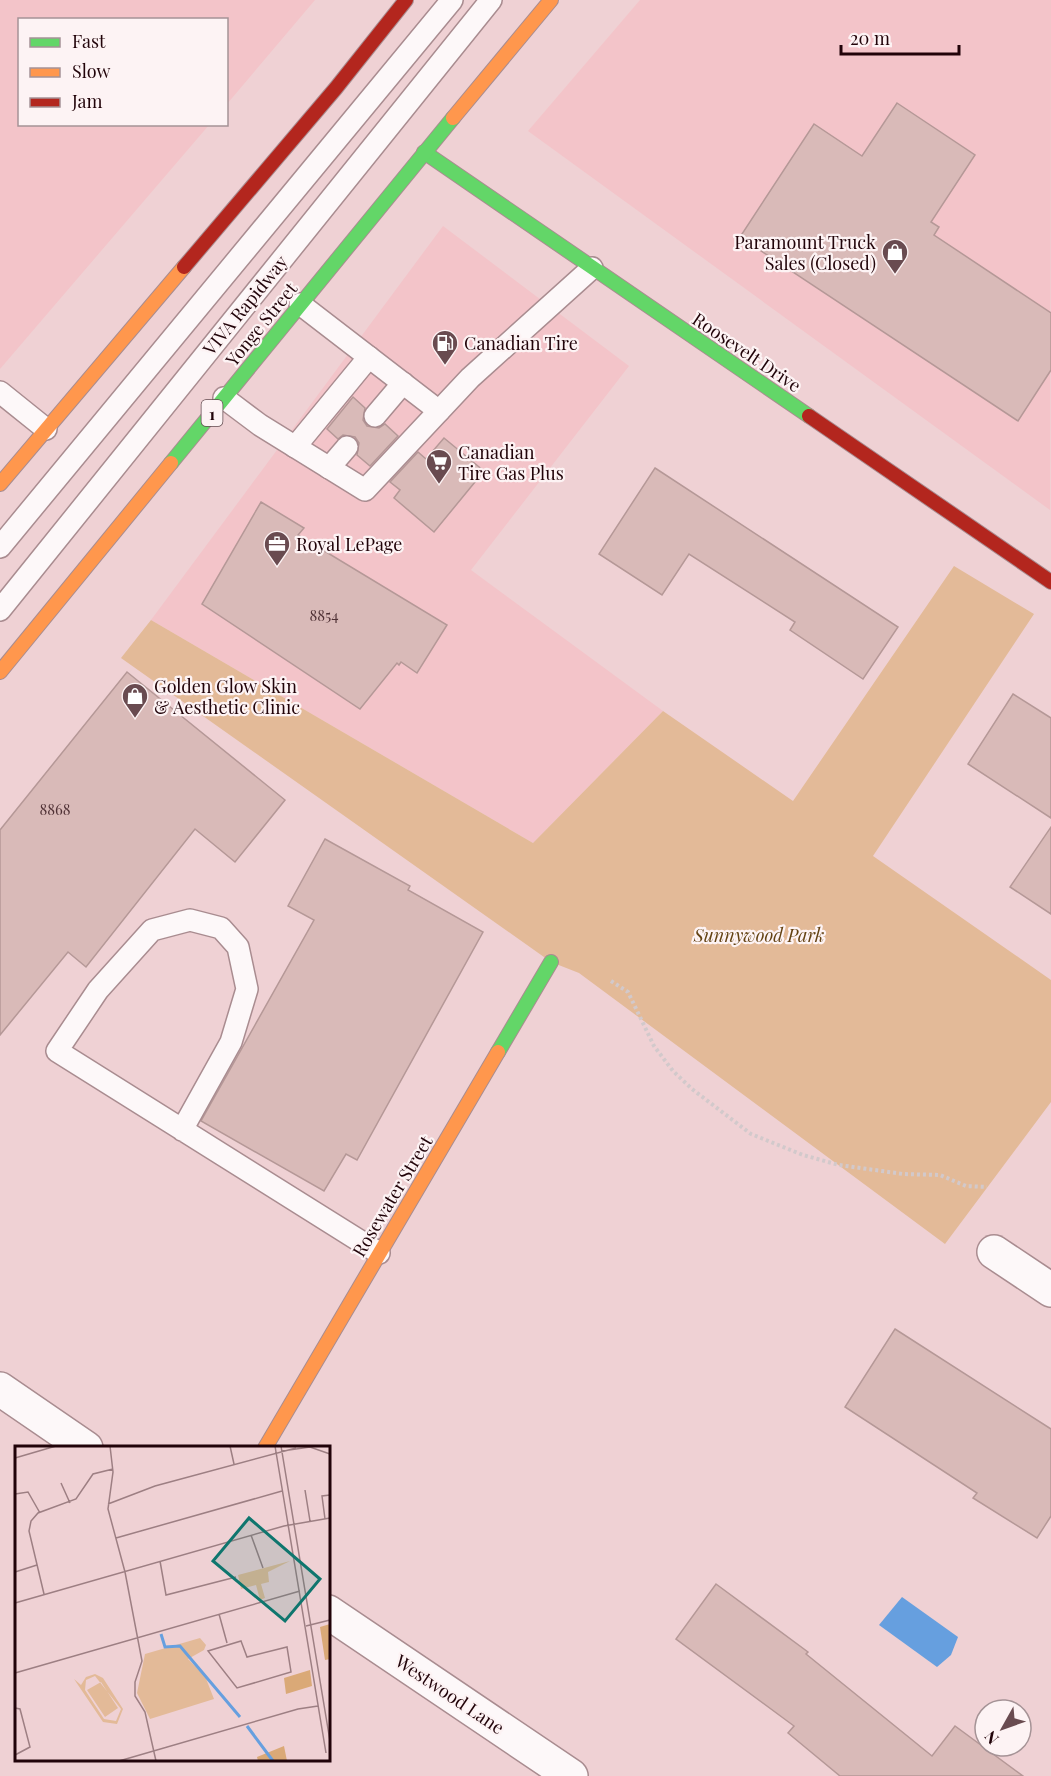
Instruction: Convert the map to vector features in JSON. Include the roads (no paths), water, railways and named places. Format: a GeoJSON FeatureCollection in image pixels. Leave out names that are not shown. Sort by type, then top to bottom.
{"type":"FeatureCollection","features":[{"type":"Feature","properties":{"kind":"main road"},"geometry":{"type":"LineString","coordinates":[[0,484],[328,97],[406,0]]}},
{"type":"Feature","properties":{"kind":"main road","name":"Yonge Street"},"geometry":{"type":"LineString","coordinates":[[0,672],[423,152],[551,0]]}},
{"type":"Feature","properties":{"kind":"main road","name":"Roosevelt Drive"},"geometry":{"type":"LineString","coordinates":[[423,152],[1051,582]]}},
{"type":"Feature","properties":{"kind":"main road","name":"Rosewater Street"},"geometry":{"type":"LineString","coordinates":[[266,1446],[551,962]]}},
{"type":"Feature","properties":{"kind":"street"},"geometry":{"type":"LineString","coordinates":[[994,1252],[1051,1290]]}},
{"type":"Feature","properties":{"kind":"street"},"geometry":{"type":"LineString","coordinates":[[0,1389],[83,1446]]}},
{"type":"Feature","properties":{"kind":"street","name":"Westwood Lane"},"geometry":{"type":"LineString","coordinates":[[330,1613],[571,1776]]}},
{"type":"Feature","properties":{"kind":"lane","name":"VIVA Rapidway"},"geometry":{"type":"LineString","coordinates":[[0,547],[452,0]]}},
{"type":"Feature","properties":{"kind":"lane","name":"VIVA Rapidway"},"geometry":{"type":"LineString","coordinates":[[0,610],[491,0]]}},
{"type":"Feature","properties":{"kind":"lane"},"geometry":{"type":"LineString","coordinates":[[224,398],[260,425],[365,490],[470,378],[592,268]]}},
{"type":"Feature","properties":{"kind":"lane"},"geometry":{"type":"LineString","coordinates":[[300,304],[439,411]]}},
{"type":"Feature","properties":{"kind":"lane"},"geometry":{"type":"LineString","coordinates":[[295,447],[369,357]]}},
{"type":"Feature","properties":{"kind":"lane"},"geometry":{"type":"LineString","coordinates":[[375,416],[403,383]]}},
{"type":"Feature","properties":{"kind":"lane"},"geometry":{"type":"LineString","coordinates":[[0,392],[46,429]]}},
{"type":"Feature","properties":{"kind":"lane"},"geometry":{"type":"LineString","coordinates":[[329,468],[347,447]]}},
{"type":"Feature","properties":{"kind":"lane"},"geometry":{"type":"LineString","coordinates":[[182,1130],[231,1042],[247,989],[238,947],[221,928],[190,920],[152,930],[98,990],[57,1051],[182,1130],[379,1253]]}},
{"type":"Feature","properties":{"kind":"water"},"geometry":{"type":"Polygon","coordinates":[[[902,1597],[958,1637],[951,1655],[937,1667],[879,1625],[902,1597]]]}},
{"type":"Feature","properties":{"kind":"place","name":"Paramount Truck Sales (Closed)"},"geometry":{"type":"Point","coordinates":[895,275]}},
{"type":"Feature","properties":{"kind":"place","name":"Canadian Tire"},"geometry":{"type":"Point","coordinates":[445,366]}},
{"type":"Feature","properties":{"kind":"place","name":"Canadian Tire Gas Plus"},"geometry":{"type":"Point","coordinates":[439,485]}},
{"type":"Feature","properties":{"kind":"place","name":"Royal LePage"},"geometry":{"type":"Point","coordinates":[277,567]}},
{"type":"Feature","properties":{"kind":"place","name":"Golden Glow Skin & Aesthetic Clinic"},"geometry":{"type":"Point","coordinates":[135,719]}},
{"type":"Feature","properties":{"kind":"park label","name":"Sunnywood Park"},"geometry":{"type":"Point","coordinates":[759,935]}}]}
